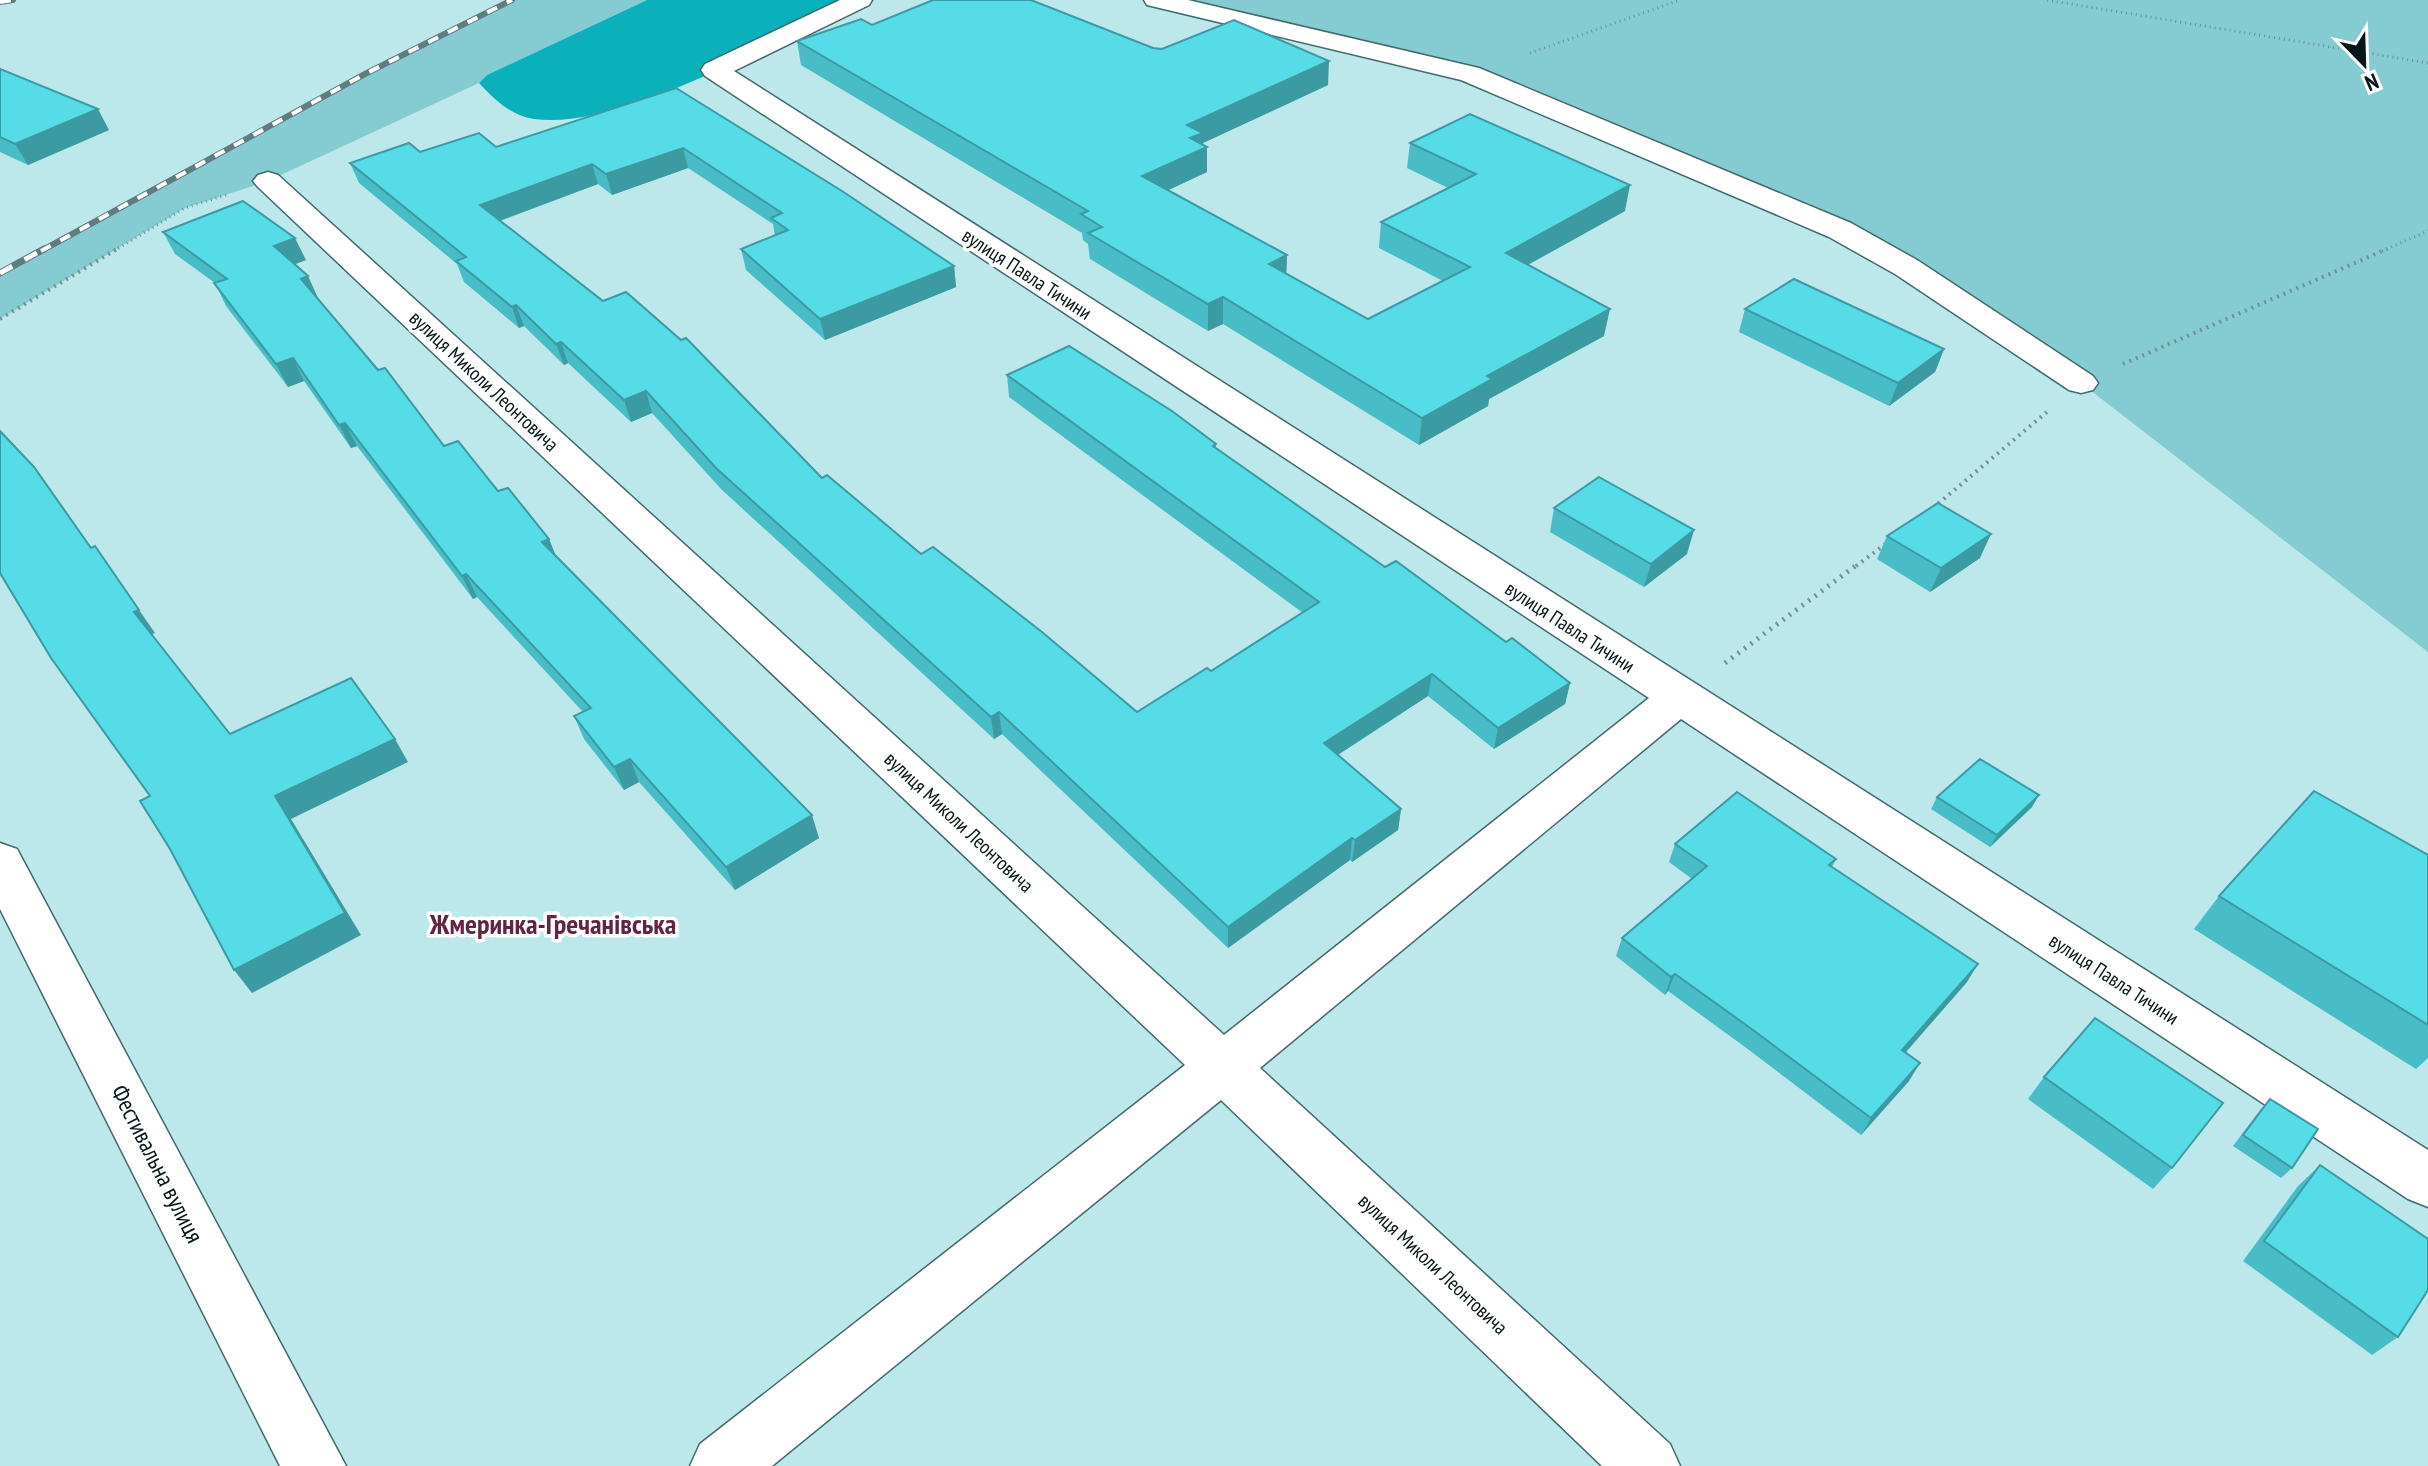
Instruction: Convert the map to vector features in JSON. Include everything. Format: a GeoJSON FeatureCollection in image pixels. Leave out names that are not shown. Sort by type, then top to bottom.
{"type":"FeatureCollection","features":[{"type":"Feature","properties":{"kind":"street","name":"вулиця Павла Тичини"},"geometry":{"type":"LineString","coordinates":[[860,0],[714,70],[2428,1181]]}},
{"type":"Feature","properties":{"kind":"street"},"geometry":{"type":"LineString","coordinates":[[1156,0],[1470,74],[1806,214],[1860,240],[2081,383]]}},
{"type":"Feature","properties":{"kind":"street","name":"вулиця Миколи Леонтовича"},"geometry":{"type":"LineString","coordinates":[[268,181],[1648,1466]]}},
{"type":"Feature","properties":{"kind":"street"},"geometry":{"type":"LineString","coordinates":[[722,1466],[1223,1067],[1679,697]]}},
{"type":"Feature","properties":{"kind":"street","name":"Фестивальна вулиця"},"geometry":{"type":"LineString","coordinates":[[0,862],[314,1466]]}},
{"type":"Feature","properties":{"kind":"path"},"geometry":{"type":"LineString","coordinates":[[1470,74],[1680,0]]}},
{"type":"Feature","properties":{"kind":"path"},"geometry":{"type":"LineString","coordinates":[[2047,0],[2428,63]]}},
{"type":"Feature","properties":{"kind":"path"},"geometry":{"type":"LineString","coordinates":[[0,319],[185,208],[268,181]]}},
{"type":"Feature","properties":{"kind":"path"},"geometry":{"type":"LineString","coordinates":[[1927,513],[1964,485],[2081,383],[2428,231]]}},
{"type":"Feature","properties":{"kind":"path"},"geometry":{"type":"LineString","coordinates":[[1679,697],[1890,540]]}},
{"type":"Feature","properties":{"kind":"shaded area"},"geometry":{"type":"Polygon","coordinates":[[[512,0],[647,0],[487,75],[479,83],[268,181],[185,208],[0,319],[0,276],[365,74],[512,0]]]}},
{"type":"Feature","properties":{"kind":"shaded area"},"geometry":{"type":"Polygon","coordinates":[[[647,0],[860,0],[700,78],[610,111],[569,119],[534,119],[510,110],[479,83],[487,75],[647,0]]]}},
{"type":"Feature","properties":{"kind":"shaded area"},"geometry":{"type":"Polygon","coordinates":[[[1156,0],[2428,0],[2428,652],[2081,383],[1906,267],[1470,74],[1156,0]]]}},
{"type":"Feature","properties":{"kind":"building"},"geometry":{"type":"Polygon","coordinates":[[[933,0],[1031,0],[1162,49],[1234,20],[1329,61],[1187,125],[1203,133],[1190,138],[1207,147],[1142,176],[1287,255],[1269,264],[1368,319],[1470,267],[1381,222],[1476,174],[1410,143],[1470,114],[1630,185],[1506,253],[1610,309],[1487,376],[1492,379],[1422,418],[1223,297],[1208,304],[1088,233],[1102,227],[1081,214],[1088,211],[797,41],[861,19],[872,25],[933,0]]]}},
{"type":"Feature","properties":{"kind":"building"},"geometry":{"type":"Polygon","coordinates":[[[0,69],[98,109],[15,144],[0,137],[0,69]]]}},
{"type":"Feature","properties":{"kind":"building"},"geometry":{"type":"Polygon","coordinates":[[[676,88],[842,191],[954,266],[820,319],[741,249],[788,230],[771,218],[782,213],[683,148],[606,174],[592,164],[480,205],[603,301],[626,292],[681,340],[686,338],[822,478],[827,475],[921,554],[933,547],[1042,632],[1137,712],[1207,668],[1211,671],[1319,602],[1007,375],[1069,346],[1172,411],[1216,444],[1213,446],[1385,567],[1396,561],[1506,642],[1512,638],[1570,683],[1498,728],[1432,674],[1324,743],[1401,809],[1355,840],[1352,838],[1228,927],[999,712],[991,717],[716,468],[646,391],[624,400],[561,342],[556,344],[516,305],[512,307],[456,261],[466,257],[350,163],[409,143],[420,152],[479,133],[496,147],[676,88]]]}},
{"type":"Feature","properties":{"kind":"building"},"geometry":{"type":"Polygon","coordinates":[[[243,201],[295,238],[274,246],[308,276],[301,279],[378,370],[385,368],[444,446],[458,441],[498,491],[508,488],[549,539],[542,542],[812,815],[726,867],[630,759],[614,767],[574,716],[591,708],[466,574],[462,576],[345,423],[339,425],[293,358],[276,364],[214,283],[227,279],[163,232],[243,201]]]}},
{"type":"Feature","properties":{"kind":"building"},"geometry":{"type":"Polygon","coordinates":[[[1794,279],[1944,349],[1898,383],[1745,309],[1794,279]]]}},
{"type":"Feature","properties":{"kind":"building"},"geometry":{"type":"Polygon","coordinates":[[[0,431],[34,467],[91,548],[95,546],[139,610],[134,612],[230,734],[351,678],[395,739],[275,796],[345,913],[234,970],[170,849],[140,801],[150,796],[51,658],[0,573],[0,431]]]}},
{"type":"Feature","properties":{"kind":"building"},"geometry":{"type":"Polygon","coordinates":[[[1599,477],[1694,530],[1651,564],[1554,508],[1599,477]]]}},
{"type":"Feature","properties":{"kind":"building"},"geometry":{"type":"Polygon","coordinates":[[[1938,503],[1991,534],[1941,568],[1887,536],[1938,503]]]}},
{"type":"Feature","properties":{"kind":"building"},"geometry":{"type":"Polygon","coordinates":[[[1980,759],[2039,795],[1997,835],[1937,797],[1980,759]]]}},
{"type":"Feature","properties":{"kind":"building"},"geometry":{"type":"Polygon","coordinates":[[[2314,791],[2428,855],[2428,1025],[2219,896],[2314,791]]]}},
{"type":"Feature","properties":{"kind":"building"},"geometry":{"type":"Polygon","coordinates":[[[1737,792],[1836,859],[1829,865],[1978,964],[1902,1050],[1920,1063],[1871,1118],[1675,974],[1671,977],[1622,938],[1707,866],[1675,844],[1737,792]]]}},
{"type":"Feature","properties":{"kind":"building"},"geometry":{"type":"Polygon","coordinates":[[[2095,1018],[2223,1103],[2172,1168],[2044,1077],[2095,1018]]]}},
{"type":"Feature","properties":{"kind":"building"},"geometry":{"type":"Polygon","coordinates":[[[2270,1099],[2318,1129],[2292,1168],[2243,1135],[2270,1099]]]}},
{"type":"Feature","properties":{"kind":"building"},"geometry":{"type":"Polygon","coordinates":[[[2320,1165],[2428,1239],[2428,1290],[2398,1337],[2264,1241],[2320,1165]]]}},
{"type":"Feature","properties":{"kind":"railway"},"geometry":{"type":"LineString","coordinates":[[0,2],[13,0]]}},
{"type":"Feature","properties":{"kind":"railway"},"geometry":{"type":"LineString","coordinates":[[41,251],[365,74],[512,0]]}},
{"type":"Feature","properties":{"kind":"railway"},"geometry":{"type":"LineString","coordinates":[[0,273],[44,249]]}},
{"type":"Feature","properties":{"kind":"district","name":"Жмеринка-Гречанівська"},"geometry":{"type":"Point","coordinates":[553,924]}}]}
